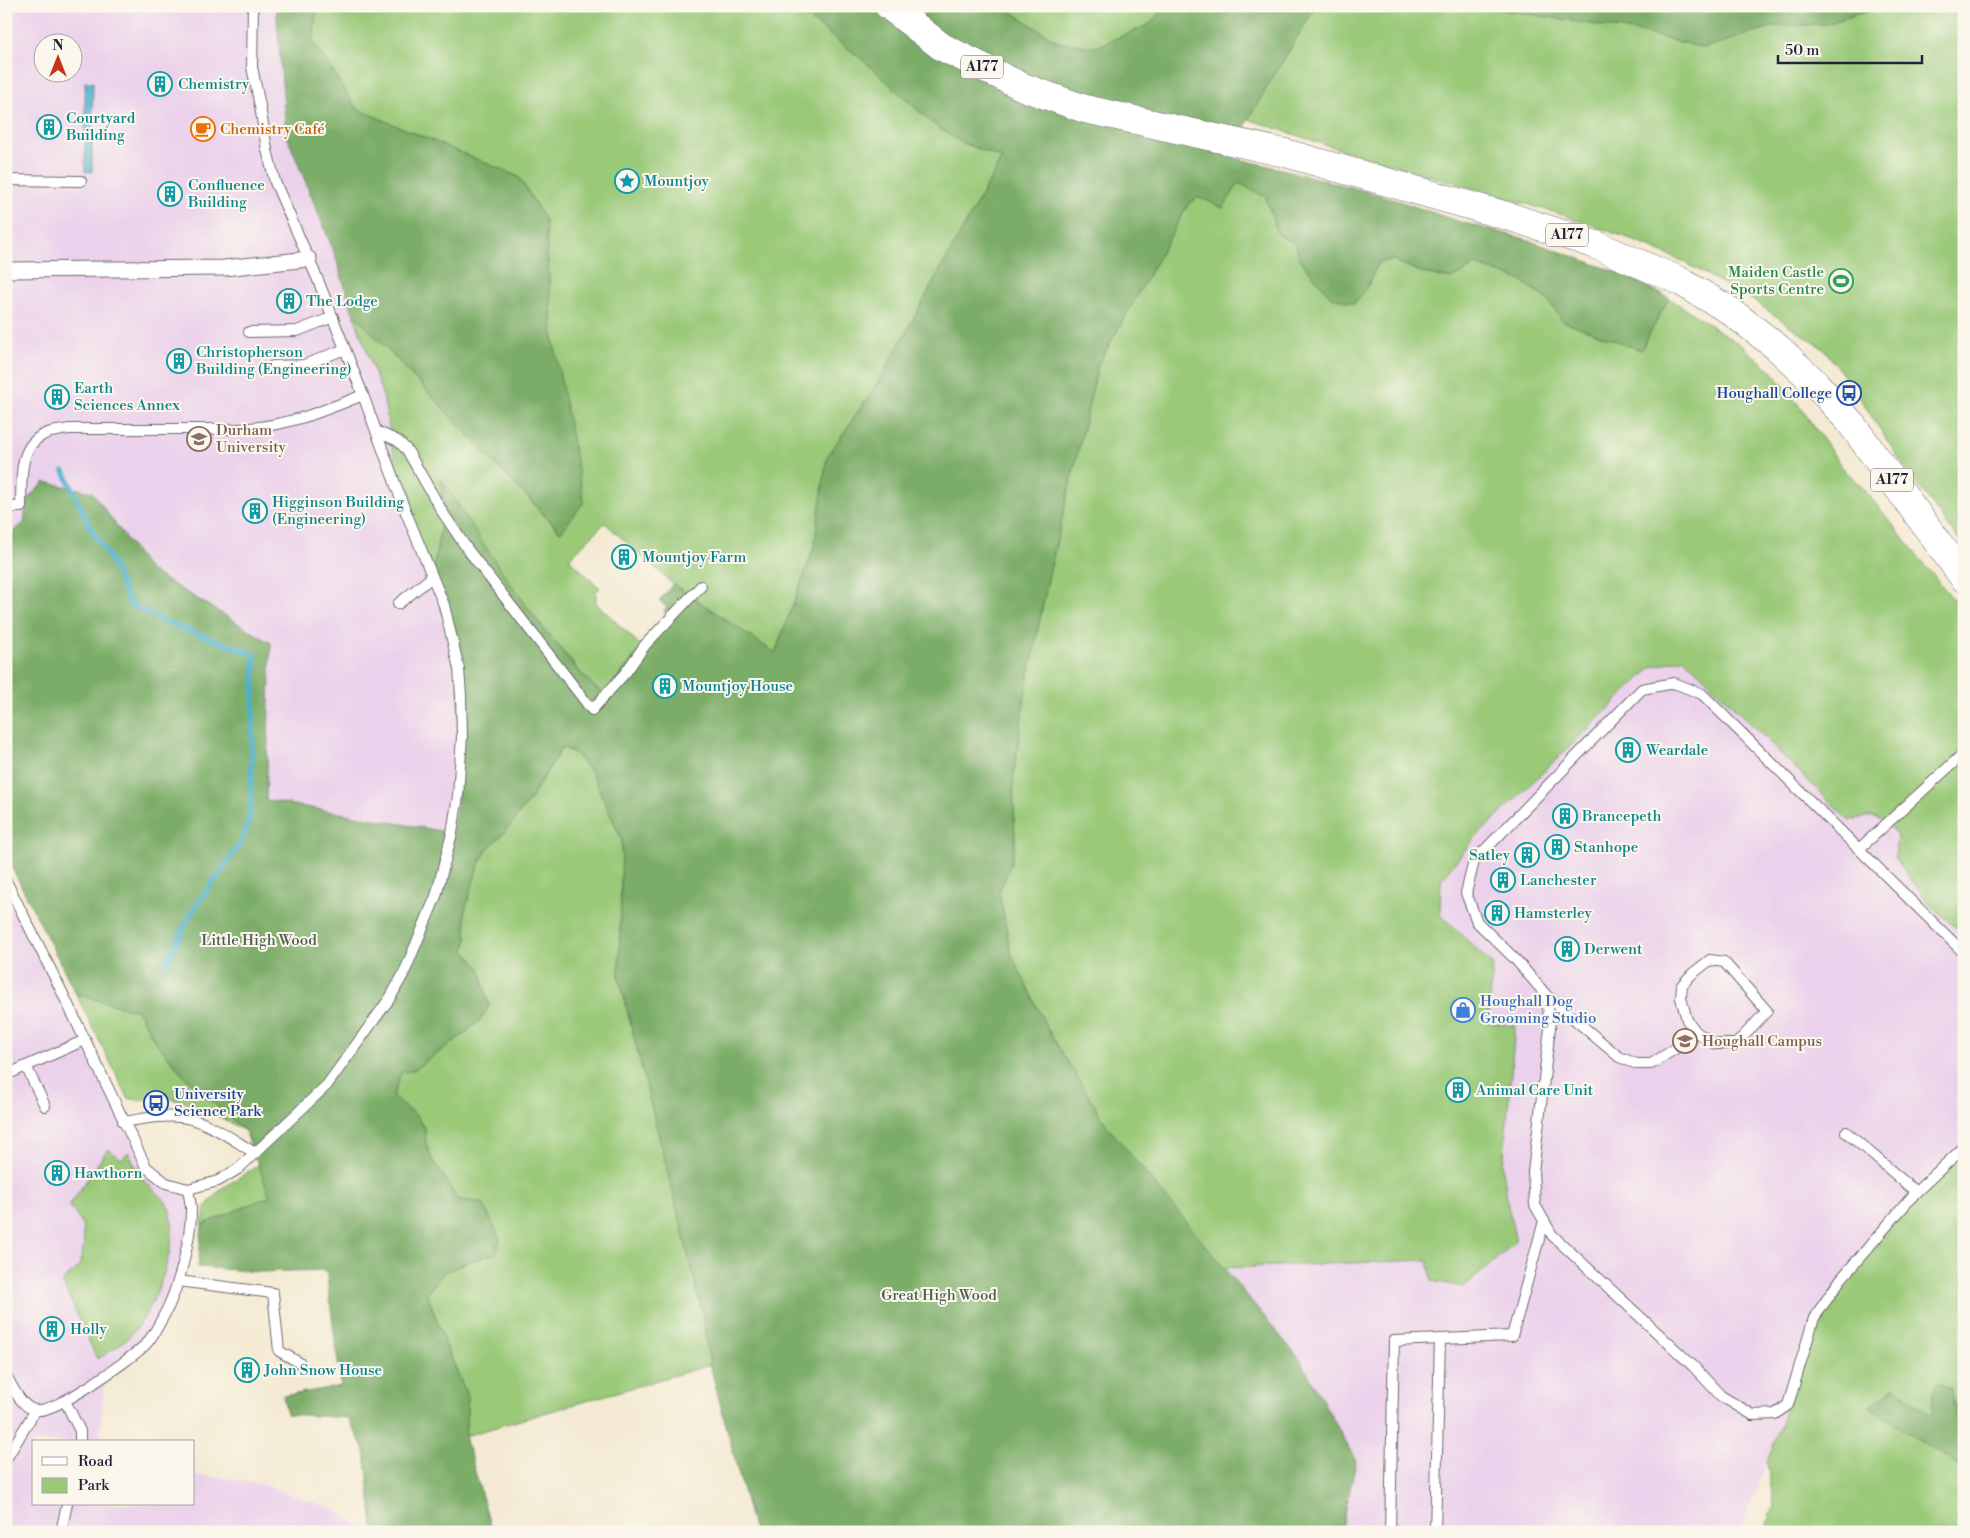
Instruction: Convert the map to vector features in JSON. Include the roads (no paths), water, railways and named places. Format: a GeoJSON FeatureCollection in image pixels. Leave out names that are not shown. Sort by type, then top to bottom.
{"type":"FeatureCollection","features":[{"type":"Feature","properties":{"kind":"main road","name":"A177"},"geometry":{"type":"LineString","coordinates":[[889,6],[942,47],[1023,88],[1085,109],[1285,153],[1514,218],[1596,245],[1678,280],[1729,310],[1778,348],[1816,384],[1850,422],[1964,578]]}},
{"type":"Feature","properties":{"kind":"street"},"geometry":{"type":"LineString","coordinates":[[6,270],[224,268],[309,259]]}},
{"type":"Feature","properties":{"kind":"lane"},"geometry":{"type":"LineString","coordinates":[[6,881],[146,1167],[166,1183],[188,1188],[218,1181],[238,1169],[327,1085],[390,998],[404,973],[436,896],[452,833],[458,796],[462,736],[458,668],[444,605],[403,505],[333,317],[275,182],[267,150],[252,67],[253,6]]}},
{"type":"Feature","properties":{"kind":"lane"},"geometry":{"type":"LineString","coordinates":[[6,180],[81,181]]}},
{"type":"Feature","properties":{"kind":"lane"},"geometry":{"type":"LineString","coordinates":[[248,332],[297,331],[333,317]]}},
{"type":"Feature","properties":{"kind":"lane"},"geometry":{"type":"LineString","coordinates":[[273,366],[304,365],[345,349]]}},
{"type":"Feature","properties":{"kind":"lane"},"geometry":{"type":"LineString","coordinates":[[6,507],[21,507],[24,456],[31,443],[45,434],[68,429],[264,428],[313,415],[363,395]]}},
{"type":"Feature","properties":{"kind":"lane"},"geometry":{"type":"LineString","coordinates":[[376,431],[398,441],[407,450],[443,513],[468,550],[592,710],[626,672],[645,645],[700,586]]}},
{"type":"Feature","properties":{"kind":"lane"},"geometry":{"type":"LineString","coordinates":[[398,604],[432,577]]}},
{"type":"Feature","properties":{"kind":"lane"},"geometry":{"type":"LineString","coordinates":[[1696,1032],[1678,1047],[1651,1064],[1636,1064],[1619,1057],[1547,996],[1516,960],[1476,922],[1466,894],[1474,861],[1642,689],[1674,683],[1702,694],[1964,953]]}},
{"type":"Feature","properties":{"kind":"lane"},"geometry":{"type":"LineString","coordinates":[[1859,849],[1964,753]]}},
{"type":"Feature","properties":{"kind":"lane"},"geometry":{"type":"LineString","coordinates":[[1710,960],[1724,962],[1767,1011],[1736,1044],[1715,1044],[1696,1032],[1686,1020],[1681,998],[1682,985],[1692,974],[1710,960]]}},
{"type":"Feature","properties":{"kind":"lane"},"geometry":{"type":"LineString","coordinates":[[1547,996],[1550,1028],[1533,1172],[1535,1205],[1552,1235],[1693,1366],[1722,1396],[1753,1415],[1775,1414],[1788,1406],[1814,1318],[1841,1280],[1916,1192],[1964,1147]]}},
{"type":"Feature","properties":{"kind":"lane"},"geometry":{"type":"LineString","coordinates":[[6,1075],[85,1040]]}},
{"type":"Feature","properties":{"kind":"lane"},"geometry":{"type":"LineString","coordinates":[[26,1066],[44,1106]]}},
{"type":"Feature","properties":{"kind":"lane"},"geometry":{"type":"LineString","coordinates":[[123,1122],[150,1117],[182,1117],[209,1126],[254,1153]]}},
{"type":"Feature","properties":{"kind":"lane"},"geometry":{"type":"LineString","coordinates":[[1846,1132],[1916,1192]]}},
{"type":"Feature","properties":{"kind":"lane"},"geometry":{"type":"LineString","coordinates":[[6,1376],[25,1405],[35,1411],[45,1410],[65,1401],[112,1370],[146,1344],[164,1315],[178,1281],[184,1256],[191,1208],[188,1188]]}},
{"type":"Feature","properties":{"kind":"lane"},"geometry":{"type":"LineString","coordinates":[[1390,1532],[1394,1341],[1512,1336],[1544,1221]]}},
{"type":"Feature","properties":{"kind":"lane"},"geometry":{"type":"LineString","coordinates":[[178,1281],[274,1293],[279,1350],[300,1363]]}},
{"type":"Feature","properties":{"kind":"lane"},"geometry":{"type":"LineString","coordinates":[[1435,1532],[1440,1339]]}},
{"type":"Feature","properties":{"kind":"lane"},"geometry":{"type":"LineString","coordinates":[[65,1401],[80,1430],[80,1440]]}},
{"type":"Feature","properties":{"kind":"lane"},"geometry":{"type":"LineString","coordinates":[[6,1459],[35,1411]]}},
{"type":"Feature","properties":{"kind":"lane"},"geometry":{"type":"LineString","coordinates":[[61,1532],[67,1506]]}},
{"type":"Feature","properties":{"kind":"water"},"geometry":{"type":"Polygon","coordinates":[[[85,82],[93,82],[92,172],[85,172],[85,82]]]}},
{"type":"Feature","properties":{"kind":"waterway"},"geometry":{"type":"LineString","coordinates":[[64,471],[89,525],[110,559],[130,604],[161,620],[255,655],[250,819],[240,844],[192,912],[165,965]]}},
{"type":"Feature","properties":{"kind":"place","name":"Chemistry"},"geometry":{"type":"Point","coordinates":[160,84]}},
{"type":"Feature","properties":{"kind":"place","name":"Courtyard Building"},"geometry":{"type":"Point","coordinates":[49,127]}},
{"type":"Feature","properties":{"kind":"place","name":"Chemistry Café"},"geometry":{"type":"Point","coordinates":[203,129]}},
{"type":"Feature","properties":{"kind":"place","name":"Mountjoy"},"geometry":{"type":"Point","coordinates":[627,181]}},
{"type":"Feature","properties":{"kind":"place","name":"Confluence Building"},"geometry":{"type":"Point","coordinates":[170,194]}},
{"type":"Feature","properties":{"kind":"place","name":"Maiden Castle Sports Centre"},"geometry":{"type":"Point","coordinates":[1841,281]}},
{"type":"Feature","properties":{"kind":"place","name":"The Lodge"},"geometry":{"type":"Point","coordinates":[289,301]}},
{"type":"Feature","properties":{"kind":"place","name":"Christopherson Building (Engineering)"},"geometry":{"type":"Point","coordinates":[179,361]}},
{"type":"Feature","properties":{"kind":"place","name":"Houghall College"},"geometry":{"type":"Point","coordinates":[1849,393]}},
{"type":"Feature","properties":{"kind":"place","name":"Earth Sciences Annex"},"geometry":{"type":"Point","coordinates":[57,397]}},
{"type":"Feature","properties":{"kind":"place","name":"Durham University"},"geometry":{"type":"Point","coordinates":[199,439]}},
{"type":"Feature","properties":{"kind":"place","name":"Higginson Building (Engineering)"},"geometry":{"type":"Point","coordinates":[255,511]}},
{"type":"Feature","properties":{"kind":"place","name":"Mountjoy Farm"},"geometry":{"type":"Point","coordinates":[624,557]}},
{"type":"Feature","properties":{"kind":"place","name":"Mountjoy House"},"geometry":{"type":"Point","coordinates":[665,686]}},
{"type":"Feature","properties":{"kind":"place","name":"Weardale"},"geometry":{"type":"Point","coordinates":[1628,750]}},
{"type":"Feature","properties":{"kind":"place","name":"Brancepeth"},"geometry":{"type":"Point","coordinates":[1565,816]}},
{"type":"Feature","properties":{"kind":"place","name":"Stanhope"},"geometry":{"type":"Point","coordinates":[1557,847]}},
{"type":"Feature","properties":{"kind":"place","name":"Satley"},"geometry":{"type":"Point","coordinates":[1527,855]}},
{"type":"Feature","properties":{"kind":"place","name":"Lanchester"},"geometry":{"type":"Point","coordinates":[1503,880]}},
{"type":"Feature","properties":{"kind":"place","name":"Hamsterley"},"geometry":{"type":"Point","coordinates":[1497,913]}},
{"type":"Feature","properties":{"kind":"place","name":"Derwent"},"geometry":{"type":"Point","coordinates":[1567,949]}},
{"type":"Feature","properties":{"kind":"place","name":"Houghall Dog Grooming Studio"},"geometry":{"type":"Point","coordinates":[1463,1010]}},
{"type":"Feature","properties":{"kind":"place","name":"Houghall Campus"},"geometry":{"type":"Point","coordinates":[1685,1041]}},
{"type":"Feature","properties":{"kind":"place","name":"Animal Care Unit"},"geometry":{"type":"Point","coordinates":[1458,1090]}},
{"type":"Feature","properties":{"kind":"place","name":"University Science Park"},"geometry":{"type":"Point","coordinates":[156,1103]}},
{"type":"Feature","properties":{"kind":"place","name":"Hawthorn"},"geometry":{"type":"Point","coordinates":[57,1173]}},
{"type":"Feature","properties":{"kind":"place","name":"Holly"},"geometry":{"type":"Point","coordinates":[52,1329]}},
{"type":"Feature","properties":{"kind":"place","name":"John Snow House"},"geometry":{"type":"Point","coordinates":[247,1370]}},
{"type":"Feature","properties":{"kind":"park label","name":"Little High Wood"},"geometry":{"type":"Point","coordinates":[259,940]}},
{"type":"Feature","properties":{"kind":"park label","name":"Great High Wood"},"geometry":{"type":"Point","coordinates":[939,1295]}}]}
